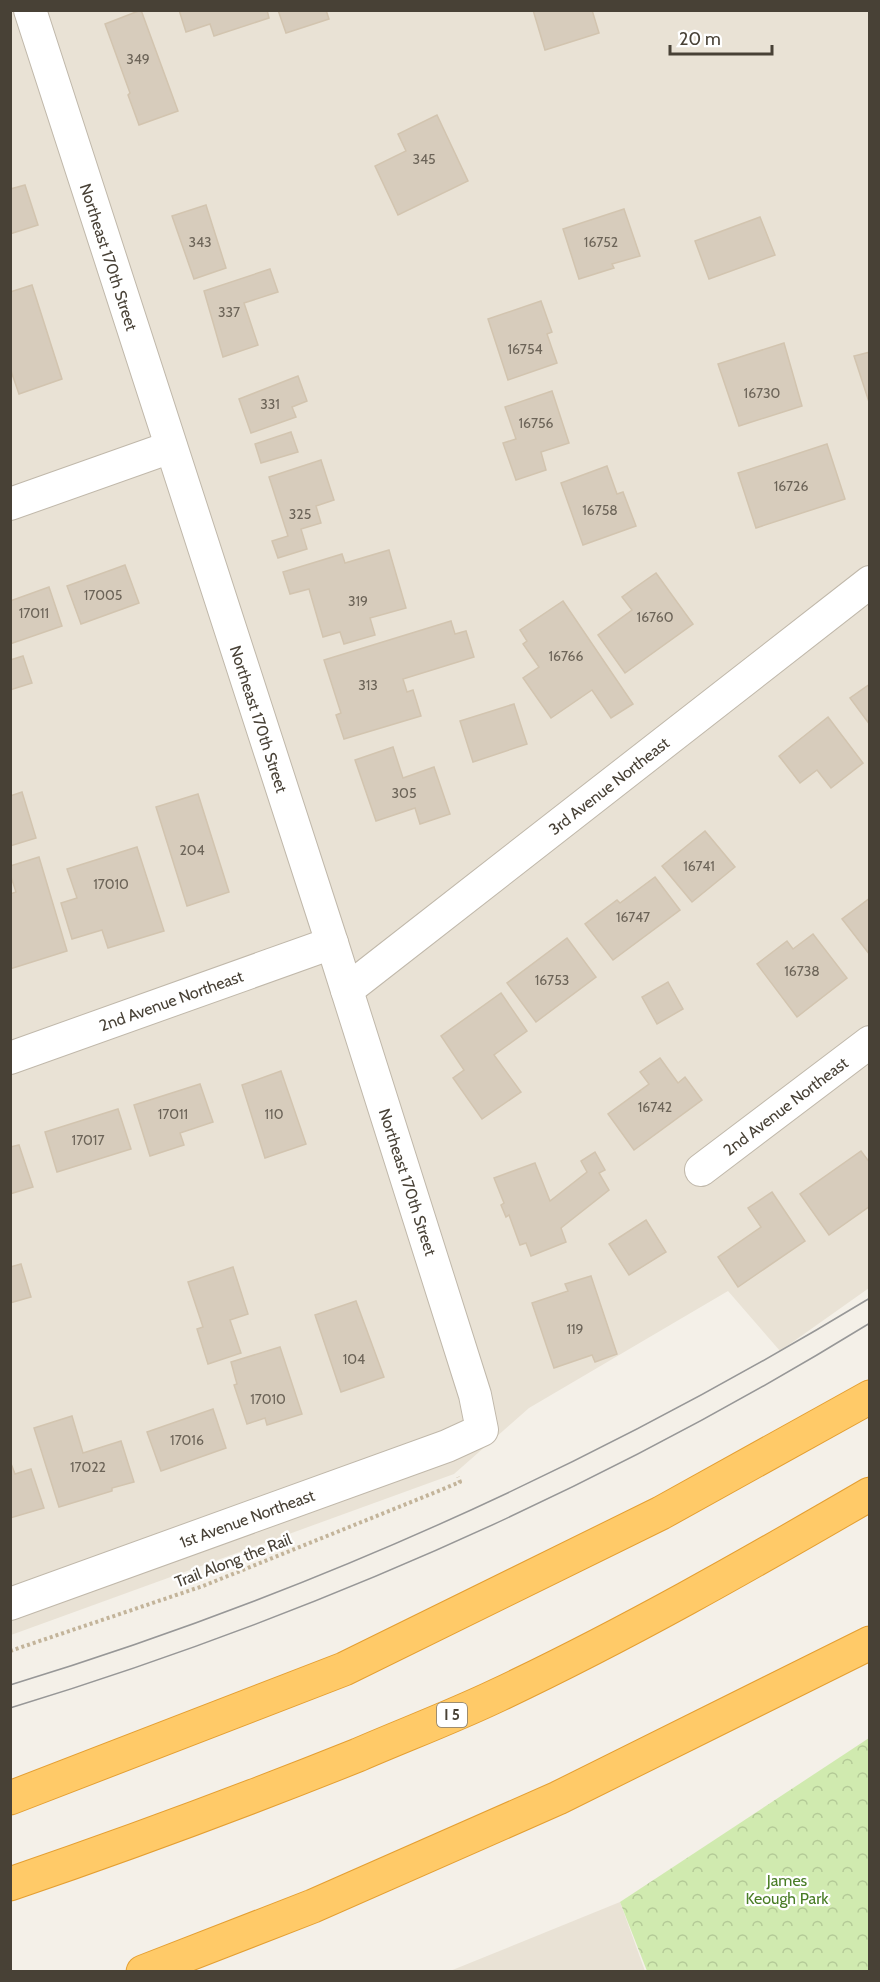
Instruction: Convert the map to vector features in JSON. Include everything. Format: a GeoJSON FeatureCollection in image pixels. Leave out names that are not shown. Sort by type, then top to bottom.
{"type":"FeatureCollection","features":[{"type":"Feature","properties":{"kind":"highway"},"geometry":{"type":"LineString","coordinates":[[10,1798],[344,1669],[661,1513],[870,1397]]}},
{"type":"Feature","properties":{"kind":"highway","name":"I 5"},"geometry":{"type":"LineString","coordinates":[[10,1884],[162,1831],[292,1781],[496,1696],[605,1642],[870,1494]]}},
{"type":"Feature","properties":{"kind":"highway"},"geometry":{"type":"LineString","coordinates":[[143,1971],[313,1906],[558,1798],[870,1642]]}},
{"type":"Feature","properties":{"kind":"street","name":"Northeast 170th Street"},"geometry":{"type":"LineString","coordinates":[[30,10],[462,1351],[475,1395],[482,1430]]}},
{"type":"Feature","properties":{"kind":"street"},"geometry":{"type":"LineString","coordinates":[[10,504],[171,447]]}},
{"type":"Feature","properties":{"kind":"street","name":"3rd Avenue Northeast"},"geometry":{"type":"LineString","coordinates":[[347,990],[870,582]]}},
{"type":"Feature","properties":{"kind":"street","name":"2nd Avenue Northeast"},"geometry":{"type":"LineString","coordinates":[[10,1058],[332,944]]}},
{"type":"Feature","properties":{"kind":"street","name":"2nd Avenue Northeast"},"geometry":{"type":"LineString","coordinates":[[701,1170],[870,1042]]}},
{"type":"Feature","properties":{"kind":"street","name":"1st Avenue Northeast"},"geometry":{"type":"LineString","coordinates":[[10,1604],[447,1446],[482,1430]]}},
{"type":"Feature","properties":{"kind":"path","name":"Trail Along the Rail"},"geometry":{"type":"LineString","coordinates":[[10,1651],[203,1586],[460,1482]]}},
{"type":"Feature","properties":{"kind":"shaded area"},"geometry":{"type":"Polygon","coordinates":[[[11,11],[869,11],[869,1288],[780,1351],[728,1291],[529,1408],[454,1474],[11,1635],[11,11]]]}},
{"type":"Feature","properties":{"kind":"shaded area"},"geometry":{"type":"Polygon","coordinates":[[[620,1902],[645,1971],[450,1971],[620,1902]]]}},
{"type":"Feature","properties":{"kind":"green space","name":"James Keough Park"},"geometry":{"type":"Polygon","coordinates":[[[869,1738],[869,1971],[647,1971],[620,1902],[869,1738]]]}},
{"type":"Feature","properties":{"kind":"building"},"geometry":{"type":"Polygon","coordinates":[[[141,10],[178,111],[139,125],[105,24],[141,10]]]}},
{"type":"Feature","properties":{"kind":"building"},"geometry":{"type":"Polygon","coordinates":[[[179,10],[267,10],[269,18],[214,36],[210,24],[186,32],[179,10]]]}},
{"type":"Feature","properties":{"kind":"building"},"geometry":{"type":"Polygon","coordinates":[[[278,10],[326,10],[329,19],[286,33],[278,10]]]}},
{"type":"Feature","properties":{"kind":"building"},"geometry":{"type":"Polygon","coordinates":[[[533,10],[592,10],[599,33],[545,50],[533,10]]]}},
{"type":"Feature","properties":{"kind":"building"},"geometry":{"type":"Polygon","coordinates":[[[437,115],[468,181],[398,215],[375,166],[406,151],[398,134],[437,115]]]}},
{"type":"Feature","properties":{"kind":"building"},"geometry":{"type":"Polygon","coordinates":[[[25,185],[38,225],[10,234],[10,189],[25,185]]]}},
{"type":"Feature","properties":{"kind":"building"},"geometry":{"type":"Polygon","coordinates":[[[206,205],[226,268],[194,279],[172,216],[206,205]]]}},
{"type":"Feature","properties":{"kind":"building"},"geometry":{"type":"Polygon","coordinates":[[[624,209],[640,256],[612,264],[614,268],[579,279],[563,229],[624,209]]]}},
{"type":"Feature","properties":{"kind":"building"},"geometry":{"type":"Polygon","coordinates":[[[760,217],[775,255],[709,279],[695,241],[760,217]]]}},
{"type":"Feature","properties":{"kind":"building"},"geometry":{"type":"Polygon","coordinates":[[[270,269],[278,292],[244,303],[258,345],[223,357],[204,291],[270,269]]]}},
{"type":"Feature","properties":{"kind":"building"},"geometry":{"type":"Polygon","coordinates":[[[32,285],[62,379],[19,394],[10,368],[10,292],[32,285]]]}},
{"type":"Feature","properties":{"kind":"building"},"geometry":{"type":"Polygon","coordinates":[[[541,301],[552,332],[547,334],[557,363],[508,380],[488,319],[541,301]]]}},
{"type":"Feature","properties":{"kind":"building"},"geometry":{"type":"Polygon","coordinates":[[[784,343],[802,406],[739,426],[718,364],[784,343]]]}},
{"type":"Feature","properties":{"kind":"building"},"geometry":{"type":"Polygon","coordinates":[[[870,352],[870,405],[854,356],[870,352]]]}},
{"type":"Feature","properties":{"kind":"building"},"geometry":{"type":"Polygon","coordinates":[[[298,376],[307,401],[292,407],[296,417],[251,433],[239,399],[298,376]]]}},
{"type":"Feature","properties":{"kind":"building"},"geometry":{"type":"Polygon","coordinates":[[[552,391],[569,443],[541,452],[546,470],[516,480],[503,443],[516,439],[505,407],[552,391]]]}},
{"type":"Feature","properties":{"kind":"building"},"geometry":{"type":"Polygon","coordinates":[[[291,432],[298,452],[261,463],[255,444],[291,432]]]}},
{"type":"Feature","properties":{"kind":"building"},"geometry":{"type":"Polygon","coordinates":[[[827,444],[845,499],[756,528],[738,473],[827,444]]]}},
{"type":"Feature","properties":{"kind":"building"},"geometry":{"type":"Polygon","coordinates":[[[321,460],[334,500],[316,506],[321,523],[301,529],[307,549],[278,558],[272,541],[288,536],[269,477],[321,460]]]}},
{"type":"Feature","properties":{"kind":"building"},"geometry":{"type":"Polygon","coordinates":[[[607,466],[617,494],[623,492],[636,526],[583,545],[561,483],[607,466]]]}},
{"type":"Feature","properties":{"kind":"building"},"geometry":{"type":"Polygon","coordinates":[[[389,550],[406,608],[370,618],[375,635],[344,644],[340,632],[323,637],[309,589],[290,594],[283,572],[342,554],[345,563],[389,550]]]}},
{"type":"Feature","properties":{"kind":"building"},"geometry":{"type":"Polygon","coordinates":[[[125,565],[139,603],[81,624],[67,586],[125,565]]]}},
{"type":"Feature","properties":{"kind":"building"},"geometry":{"type":"Polygon","coordinates":[[[656,573],[693,624],[625,673],[598,635],[632,610],[622,597],[656,573]]]}},
{"type":"Feature","properties":{"kind":"building"},"geometry":{"type":"Polygon","coordinates":[[[49,587],[62,626],[10,644],[10,601],[49,587]]]}},
{"type":"Feature","properties":{"kind":"building"},"geometry":{"type":"Polygon","coordinates":[[[563,601],[633,704],[611,718],[592,690],[551,718],[523,678],[539,667],[523,644],[527,641],[520,630],[563,601]]]}},
{"type":"Feature","properties":{"kind":"building"},"geometry":{"type":"Polygon","coordinates":[[[451,621],[455,634],[466,631],[474,657],[403,679],[407,692],[413,690],[421,716],[344,739],[336,715],[341,713],[324,660],[451,621]]]}},
{"type":"Feature","properties":{"kind":"building"},"geometry":{"type":"Polygon","coordinates":[[[23,656],[32,683],[10,690],[10,660],[23,656]]]}},
{"type":"Feature","properties":{"kind":"building"},"geometry":{"type":"Polygon","coordinates":[[[870,684],[870,725],[850,698],[870,684]]]}},
{"type":"Feature","properties":{"kind":"building"},"geometry":{"type":"Polygon","coordinates":[[[514,704],[527,744],[473,762],[460,721],[514,704]]]}},
{"type":"Feature","properties":{"kind":"building"},"geometry":{"type":"Polygon","coordinates":[[[828,717],[863,763],[831,788],[817,770],[800,783],[779,756],[828,717]]]}},
{"type":"Feature","properties":{"kind":"building"},"geometry":{"type":"Polygon","coordinates":[[[393,747],[403,778],[434,767],[450,814],[420,824],[415,808],[376,821],[355,760],[393,747]]]}},
{"type":"Feature","properties":{"kind":"building"},"geometry":{"type":"Polygon","coordinates":[[[22,792],[36,838],[10,846],[10,796],[22,792]]]}},
{"type":"Feature","properties":{"kind":"building"},"geometry":{"type":"Polygon","coordinates":[[[198,794],[229,892],[187,906],[156,807],[198,794]]]}},
{"type":"Feature","properties":{"kind":"building"},"geometry":{"type":"Polygon","coordinates":[[[705,831],[735,867],[692,902],[662,866],[705,831]]]}},
{"type":"Feature","properties":{"kind":"building"},"geometry":{"type":"Polygon","coordinates":[[[137,847],[164,931],[108,948],[102,930],[72,939],[61,903],[77,898],[67,869],[137,847]]]}},
{"type":"Feature","properties":{"kind":"building"},"geometry":{"type":"Polygon","coordinates":[[[39,857],[67,951],[10,969],[10,894],[16,892],[10,866],[39,857]]]}},
{"type":"Feature","properties":{"kind":"building"},"geometry":{"type":"Polygon","coordinates":[[[655,877],[680,910],[613,960],[585,924],[617,900],[620,903],[655,877]]]}},
{"type":"Feature","properties":{"kind":"building"},"geometry":{"type":"Polygon","coordinates":[[[870,898],[870,955],[842,919],[870,898]]]}},
{"type":"Feature","properties":{"kind":"building"},"geometry":{"type":"Polygon","coordinates":[[[813,934],[847,978],[797,1017],[757,964],[787,941],[793,949],[813,934]]]}},
{"type":"Feature","properties":{"kind":"building"},"geometry":{"type":"Polygon","coordinates":[[[567,938],[596,977],[536,1022],[507,983],[567,938]]]}},
{"type":"Feature","properties":{"kind":"building"},"geometry":{"type":"Polygon","coordinates":[[[668,982],[683,1009],[657,1024],[642,997],[668,982]]]}},
{"type":"Feature","properties":{"kind":"building"},"geometry":{"type":"Polygon","coordinates":[[[501,993],[527,1031],[494,1055],[521,1092],[482,1119],[453,1078],[464,1070],[441,1036],[501,993]]]}},
{"type":"Feature","properties":{"kind":"building"},"geometry":{"type":"Polygon","coordinates":[[[660,1058],[678,1083],[685,1077],[702,1100],[634,1150],[608,1114],[649,1084],[640,1072],[660,1058]]]}},
{"type":"Feature","properties":{"kind":"building"},"geometry":{"type":"Polygon","coordinates":[[[281,1071],[306,1144],[265,1158],[242,1085],[281,1071]]]}},
{"type":"Feature","properties":{"kind":"building"},"geometry":{"type":"Polygon","coordinates":[[[200,1084],[213,1122],[180,1133],[184,1145],[150,1156],[134,1105],[200,1084]]]}},
{"type":"Feature","properties":{"kind":"building"},"geometry":{"type":"Polygon","coordinates":[[[118,1109],[131,1149],[57,1172],[45,1132],[118,1109]]]}},
{"type":"Feature","properties":{"kind":"building"},"geometry":{"type":"Polygon","coordinates":[[[19,1145],[33,1187],[10,1194],[10,1147],[19,1145]]]}},
{"type":"Feature","properties":{"kind":"building"},"geometry":{"type":"Polygon","coordinates":[[[861,1151],[870,1163],[870,1206],[829,1235],[800,1194],[861,1151]]]}},
{"type":"Feature","properties":{"kind":"building"},"geometry":{"type":"Polygon","coordinates":[[[595,1152],[605,1170],[599,1173],[609,1190],[561,1228],[566,1242],[531,1256],[526,1243],[520,1245],[509,1215],[506,1217],[501,1205],[504,1203],[494,1178],[535,1163],[550,1201],[587,1172],[581,1161],[595,1152]]]}},
{"type":"Feature","properties":{"kind":"building"},"geometry":{"type":"Polygon","coordinates":[[[772,1192],[805,1241],[738,1287],[718,1257],[761,1227],[748,1208],[772,1192]]]}},
{"type":"Feature","properties":{"kind":"building"},"geometry":{"type":"Polygon","coordinates":[[[646,1220],[666,1252],[629,1275],[609,1244],[646,1220]]]}},
{"type":"Feature","properties":{"kind":"building"},"geometry":{"type":"Polygon","coordinates":[[[21,1264],[31,1297],[10,1303],[10,1267],[21,1264]]]}},
{"type":"Feature","properties":{"kind":"building"},"geometry":{"type":"Polygon","coordinates":[[[233,1267],[248,1314],[230,1320],[241,1353],[208,1364],[197,1329],[203,1327],[188,1282],[233,1267]]]}},
{"type":"Feature","properties":{"kind":"building"},"geometry":{"type":"Polygon","coordinates":[[[591,1276],[617,1354],[595,1362],[592,1355],[554,1368],[532,1303],[568,1291],[565,1284],[591,1276]]]}},
{"type":"Feature","properties":{"kind":"building"},"geometry":{"type":"Polygon","coordinates":[[[356,1301],[384,1377],[341,1392],[315,1315],[356,1301]]]}},
{"type":"Feature","properties":{"kind":"building"},"geometry":{"type":"Polygon","coordinates":[[[280,1347],[302,1414],[267,1425],[265,1418],[247,1424],[234,1385],[237,1384],[231,1362],[280,1347]]]}},
{"type":"Feature","properties":{"kind":"building"},"geometry":{"type":"Polygon","coordinates":[[[213,1409],[226,1448],[161,1471],[147,1432],[213,1409]]]}},
{"type":"Feature","properties":{"kind":"building"},"geometry":{"type":"Polygon","coordinates":[[[72,1416],[83,1453],[121,1441],[134,1482],[59,1507],[34,1428],[72,1416]]]}},
{"type":"Feature","properties":{"kind":"building"},"geometry":{"type":"Polygon","coordinates":[[[10,1461],[15,1474],[31,1469],[44,1508],[10,1518],[10,1461]]]}},
{"type":"Feature","properties":{"kind":"tram line"},"geometry":{"type":"LineString","coordinates":[[10,1685],[123,1649],[234,1609],[452,1518],[664,1415],[870,1298]]}},
{"type":"Feature","properties":{"kind":"tram line"},"geometry":{"type":"LineString","coordinates":[[10,1708],[122,1672],[234,1632],[452,1543],[665,1440],[870,1323]]}}]}
